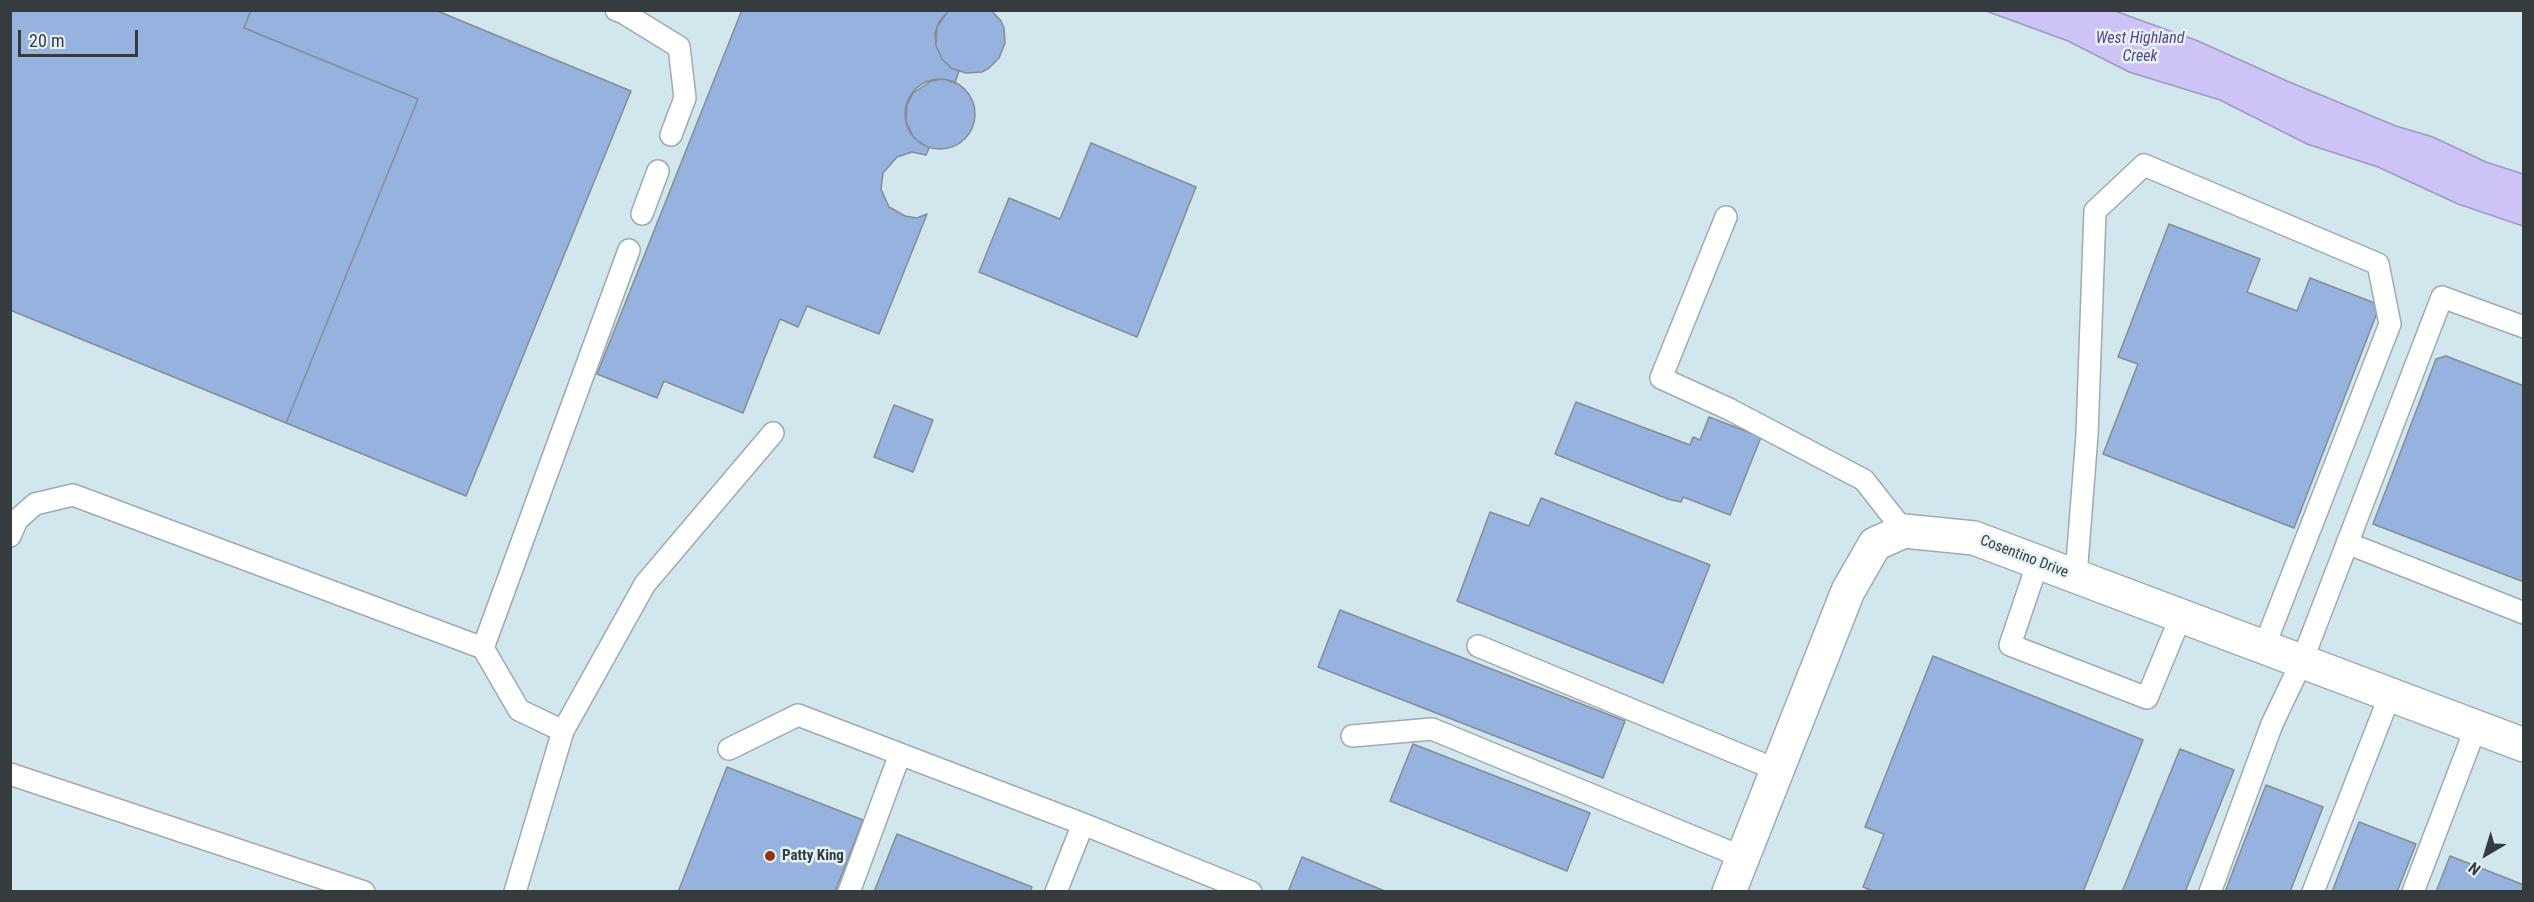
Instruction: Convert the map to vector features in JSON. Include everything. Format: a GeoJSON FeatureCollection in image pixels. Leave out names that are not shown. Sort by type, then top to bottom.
{"type":"FeatureCollection","features":[{"type":"Feature","properties":{"kind":"street","name":"Cosentino Drive"},"geometry":{"type":"LineString","coordinates":[[1729,891],[1848,591],[1875,544],[1904,531],[1974,538],[2523,745]]}},
{"type":"Feature","properties":{"kind":"lane"},"geometry":{"type":"LineString","coordinates":[[616,10],[679,47],[685,98],[671,135]]}},
{"type":"Feature","properties":{"kind":"lane"},"geometry":{"type":"LineString","coordinates":[[2076,576],[2087,435],[2095,211],[2144,165],[2378,264],[2390,324],[2264,647]]}},
{"type":"Feature","properties":{"kind":"lane"},"geometry":{"type":"LineString","coordinates":[[642,214],[658,171]]}},
{"type":"Feature","properties":{"kind":"lane"},"geometry":{"type":"LineString","coordinates":[[1726,217],[1661,378],[1729,409],[1864,480],[1904,531]]}},
{"type":"Feature","properties":{"kind":"lane"},"geometry":{"type":"LineString","coordinates":[[483,648],[629,250]]}},
{"type":"Feature","properties":{"kind":"lane"},"geometry":{"type":"LineString","coordinates":[[2210,891],[2272,724],[2302,661],[2442,297],[2523,327]]}},
{"type":"Feature","properties":{"kind":"lane"},"geometry":{"type":"LineString","coordinates":[[515,891],[563,731],[645,584],[773,433]]}},
{"type":"Feature","properties":{"kind":"lane"},"geometry":{"type":"LineString","coordinates":[[13,524],[36,504],[73,495],[483,648],[519,710],[563,731]]}},
{"type":"Feature","properties":{"kind":"lane"},"geometry":{"type":"LineString","coordinates":[[2347,543],[2523,613]]}},
{"type":"Feature","properties":{"kind":"lane"},"geometry":{"type":"LineString","coordinates":[[2038,562],[2010,645],[2147,698],[2181,615]]}},
{"type":"Feature","properties":{"kind":"lane"},"geometry":{"type":"LineString","coordinates":[[1478,646],[1777,770]]}},
{"type":"Feature","properties":{"kind":"lane"},"geometry":{"type":"LineString","coordinates":[[2313,891],[2390,695]]}},
{"type":"Feature","properties":{"kind":"lane"},"geometry":{"type":"LineString","coordinates":[[729,749],[798,715],[1251,891]]}},
{"type":"Feature","properties":{"kind":"lane"},"geometry":{"type":"LineString","coordinates":[[2413,891],[2476,727]]}},
{"type":"Feature","properties":{"kind":"lane"},"geometry":{"type":"LineString","coordinates":[[1352,736],[1432,729],[1742,857]]}},
{"type":"Feature","properties":{"kind":"lane"},"geometry":{"type":"LineString","coordinates":[[849,891],[900,754]]}},
{"type":"Feature","properties":{"kind":"lane"},"geometry":{"type":"LineString","coordinates":[[10,774],[364,891]]}},
{"type":"Feature","properties":{"kind":"lane"},"geometry":{"type":"LineString","coordinates":[[1056,891],[1083,824]]}},
{"type":"Feature","properties":{"kind":"shaded area"},"geometry":{"type":"Polygon","coordinates":[[[11,11],[2523,11],[2523,891],[11,891],[11,11]]]}},
{"type":"Feature","properties":{"kind":"water","name":"West Highland Creek"},"geometry":{"type":"Polygon","coordinates":[[[1986,11],[2115,11],[2198,41],[2396,126],[2433,137],[2486,162],[2523,174],[2523,226],[2458,204],[2378,167],[2307,144],[2220,100],[2129,72],[2068,41],[1986,11]]]}},
{"type":"Feature","properties":{"kind":"building"},"geometry":{"type":"Polygon","coordinates":[[[10,10],[251,10],[244,28],[418,99],[286,423],[10,310],[10,10]]]}},
{"type":"Feature","properties":{"kind":"building"},"geometry":{"type":"Polygon","coordinates":[[[251,10],[435,10],[631,91],[466,496],[286,423],[418,99],[244,28],[251,10]]]}},
{"type":"Feature","properties":{"kind":"building"},"geometry":{"type":"Polygon","coordinates":[[[742,10],[949,10],[937,27],[936,46],[942,59],[951,68],[959,71],[955,83],[944,79],[931,81],[913,93],[907,105],[906,122],[914,138],[929,148],[926,155],[912,152],[897,157],[883,173],[881,189],[889,207],[905,216],[917,218],[927,214],[879,334],[807,306],[798,327],[780,319],[743,413],[664,381],[657,398],[597,374],[742,10]]]}},
{"type":"Feature","properties":{"kind":"building"},"geometry":{"type":"Polygon","coordinates":[[[949,10],[991,10],[1001,21],[1005,43],[999,58],[989,68],[982,72],[966,73],[951,68],[942,59],[936,46],[935,33],[939,22],[949,10]]]}},
{"type":"Feature","properties":{"kind":"building"},"geometry":{"type":"Polygon","coordinates":[[[940,79],[953,82],[965,89],[972,101],[975,114],[972,127],[965,139],[953,146],[940,149],[927,146],[915,139],[908,127],[905,114],[908,101],[915,89],[927,82],[940,79]]]}},
{"type":"Feature","properties":{"kind":"building"},"geometry":{"type":"Polygon","coordinates":[[[1091,143],[1196,187],[1137,337],[979,272],[1009,198],[1060,219],[1091,143]]]}},
{"type":"Feature","properties":{"kind":"building"},"geometry":{"type":"Polygon","coordinates":[[[2169,224],[2260,259],[2247,292],[2297,311],[2310,278],[2380,305],[2294,528],[2103,454],[2138,364],[2118,357],[2169,224]]]}},
{"type":"Feature","properties":{"kind":"building"},"geometry":{"type":"Polygon","coordinates":[[[2446,356],[2524,386],[2524,582],[2373,524],[2436,359],[2446,356]]]}},
{"type":"Feature","properties":{"kind":"building"},"geometry":{"type":"Polygon","coordinates":[[[1576,402],[1690,445],[1693,437],[1700,440],[1709,417],[1761,437],[1730,515],[1683,497],[1681,502],[1668,499],[1555,454],[1576,402]]]}},
{"type":"Feature","properties":{"kind":"building"},"geometry":{"type":"Polygon","coordinates":[[[894,405],[933,420],[913,472],[874,457],[894,405]]]}},
{"type":"Feature","properties":{"kind":"building"},"geometry":{"type":"Polygon","coordinates":[[[1541,498],[1710,565],[1663,683],[1457,601],[1490,512],[1529,526],[1541,498]]]}},
{"type":"Feature","properties":{"kind":"building"},"geometry":{"type":"Polygon","coordinates":[[[1340,610],[1625,721],[1603,778],[1318,667],[1340,610]]]}},
{"type":"Feature","properties":{"kind":"building"},"geometry":{"type":"Polygon","coordinates":[[[1933,656],[2143,740],[2083,892],[1875,892],[1863,887],[1884,834],[1865,827],[1933,656]]]}},
{"type":"Feature","properties":{"kind":"building"},"geometry":{"type":"Polygon","coordinates":[[[1413,744],[1590,813],[1567,871],[1390,801],[1413,744]]]}},
{"type":"Feature","properties":{"kind":"building"},"geometry":{"type":"Polygon","coordinates":[[[2180,749],[2234,770],[2185,892],[2122,892],[2180,749]]]}},
{"type":"Feature","properties":{"kind":"building","name":"Patty King"},"geometry":{"type":"Polygon","coordinates":[[[727,767],[863,820],[835,892],[678,892],[727,767]]]}},
{"type":"Feature","properties":{"kind":"building"},"geometry":{"type":"Polygon","coordinates":[[[2266,785],[2323,807],[2290,892],[2225,892],[2266,785]]]}},
{"type":"Feature","properties":{"kind":"building"},"geometry":{"type":"Polygon","coordinates":[[[2359,822],[2416,844],[2397,892],[2332,892],[2359,822]]]}},
{"type":"Feature","properties":{"kind":"building"},"geometry":{"type":"Polygon","coordinates":[[[897,834],[1032,887],[1030,892],[874,892],[897,834]]]}},
{"type":"Feature","properties":{"kind":"building"},"geometry":{"type":"Polygon","coordinates":[[[2450,856],[2524,885],[2524,892],[2436,892],[2450,856]]]}},
{"type":"Feature","properties":{"kind":"building"},"geometry":{"type":"Polygon","coordinates":[[[1302,857],[1387,892],[1288,892],[1302,857]]]}},
{"type":"Feature","properties":{"kind":"place","name":"Patty King"},"geometry":{"type":"Point","coordinates":[770,856]}}]}
